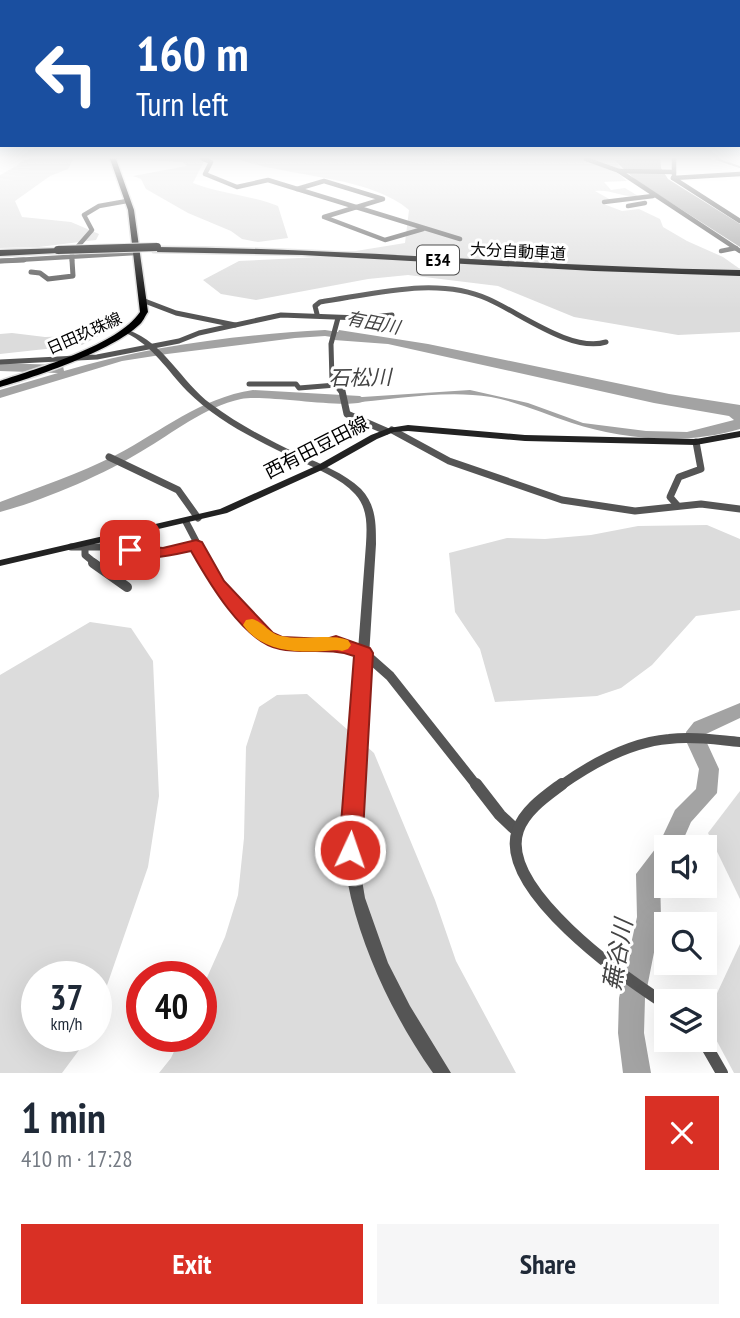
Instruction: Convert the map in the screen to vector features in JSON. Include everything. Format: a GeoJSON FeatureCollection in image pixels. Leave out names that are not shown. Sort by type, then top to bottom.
{"type":"FeatureCollection","features":[{"type":"Feature","properties":{"kind":"highway","name":"大分自動車道"},"geometry":{"type":"LineString","coordinates":[[0,257],[157,249],[298,253],[571,268],[740,271]]}},
{"type":"Feature","properties":{"kind":"main road","name":"日田玖珠線"},"geometry":{"type":"LineString","coordinates":[[0,384],[56,364],[128,332],[142,320],[131,209]]}},
{"type":"Feature","properties":{"kind":"main road","name":"西有田豆田線"},"geometry":{"type":"LineString","coordinates":[[0,563],[198,518],[256,498],[389,430],[415,428],[550,439],[696,442],[740,434]]}},
{"type":"Feature","properties":{"kind":"street"},"geometry":{"type":"LineString","coordinates":[[31,272],[48,279],[71,277],[75,272],[72,255],[92,230],[84,215],[94,209]]}},
{"type":"Feature","properties":{"kind":"street"},"geometry":{"type":"LineString","coordinates":[[350,209],[324,217],[385,240],[425,228]]}},
{"type":"Feature","properties":{"kind":"street"},"geometry":{"type":"LineString","coordinates":[[364,209],[460,239]]}},
{"type":"Feature","properties":{"kind":"street"},"geometry":{"type":"LineString","coordinates":[[675,209],[738,250]]}},
{"type":"Feature","properties":{"kind":"street"},"geometry":{"type":"LineString","coordinates":[[721,209],[740,221]]}},
{"type":"Feature","properties":{"kind":"street"},"geometry":{"type":"LineString","coordinates":[[709,243],[723,240]]}},
{"type":"Feature","properties":{"kind":"street"},"geometry":{"type":"LineString","coordinates":[[721,251],[738,250]]}},
{"type":"Feature","properties":{"kind":"street"},"geometry":{"type":"LineString","coordinates":[[0,257],[35,260],[72,255],[135,253]]}},
{"type":"Feature","properties":{"kind":"street"},"geometry":{"type":"LineString","coordinates":[[317,314],[315,306],[320,302],[407,289],[453,288],[490,300],[543,329],[594,346],[606,342]]}},
{"type":"Feature","properties":{"kind":"street"},"geometry":{"type":"LineString","coordinates":[[142,300],[173,315],[199,316],[235,325]]}},
{"type":"Feature","properties":{"kind":"street"},"geometry":{"type":"LineString","coordinates":[[0,362],[97,357],[178,341],[258,318],[317,314],[338,318],[392,315]]}},
{"type":"Feature","properties":{"kind":"street"},"geometry":{"type":"LineString","coordinates":[[338,318],[331,344],[332,381],[345,401],[351,417],[389,430],[449,461],[562,500],[635,511],[701,504],[740,509]]}},
{"type":"Feature","properties":{"kind":"street"},"geometry":{"type":"LineString","coordinates":[[128,332],[150,346],[213,410],[320,467],[359,491],[370,505],[371,544],[350,850],[358,898],[375,947],[403,1009],[443,1073]]}},
{"type":"Feature","properties":{"kind":"street"},"geometry":{"type":"LineString","coordinates":[[249,384],[296,384],[299,388],[312,389],[336,385]]}},
{"type":"Feature","properties":{"kind":"street"},"geometry":{"type":"LineString","coordinates":[[677,505],[670,497],[679,477],[701,469],[696,442]]}},
{"type":"Feature","properties":{"kind":"street"},"geometry":{"type":"LineString","coordinates":[[109,457],[178,490],[198,518]]}},
{"type":"Feature","properties":{"kind":"street"},"geometry":{"type":"LineString","coordinates":[[186,522],[218,584],[266,638],[280,643],[328,645],[336,642],[363,653],[390,676],[500,816],[517,831]]}},
{"type":"Feature","properties":{"kind":"street"},"geometry":{"type":"LineString","coordinates":[[61,547],[163,553],[196,545]]}},
{"type":"Feature","properties":{"kind":"street"},"geometry":{"type":"LineString","coordinates":[[85,547],[85,555],[90,561],[127,587]]}},
{"type":"Feature","properties":{"kind":"street"},"geometry":{"type":"LineString","coordinates":[[654,997],[624,978],[568,930],[523,870],[515,846],[517,831],[526,817],[546,797],[582,771],[649,742],[677,738],[740,742]]}},
{"type":"Feature","properties":{"kind":"street"},"geometry":{"type":"LineString","coordinates":[[710,1052],[722,1073]]}},
{"type":"Feature","properties":{"kind":"shaded area"},"geometry":{"type":"Polygon","coordinates":[[[0,209],[19,209],[22,217],[71,222],[99,234],[96,240],[39,247],[0,248],[0,209]]]}},
{"type":"Feature","properties":{"kind":"shaded area"},"geometry":{"type":"Polygon","coordinates":[[[181,209],[279,209],[288,238],[258,242],[242,239],[231,231],[181,209]]]}},
{"type":"Feature","properties":{"kind":"shaded area"},"geometry":{"type":"Polygon","coordinates":[[[639,209],[660,219],[663,227],[723,257],[740,269],[740,332],[678,335],[574,317],[498,286],[408,275],[368,279],[256,300],[221,294],[203,280],[239,261],[319,257],[405,243],[409,210],[639,209]]]}},
{"type":"Feature","properties":{"kind":"shaded area"},"geometry":{"type":"Polygon","coordinates":[[[681,209],[716,209],[740,224],[740,247],[681,209]]]}},
{"type":"Feature","properties":{"kind":"shaded area"},"geometry":{"type":"Polygon","coordinates":[[[339,330],[428,344],[669,394],[740,405],[740,429],[677,439],[634,437],[592,429],[511,402],[473,395],[437,395],[347,403],[347,398],[470,390],[528,403],[583,423],[646,431],[687,432],[734,420],[729,416],[654,403],[388,344],[334,340],[339,330]]]}},
{"type":"Feature","properties":{"kind":"shaded area"},"geometry":{"type":"Polygon","coordinates":[[[0,334],[45,337],[100,335],[82,345],[0,354],[0,334]]]}},
{"type":"Feature","properties":{"kind":"shaded area"},"geometry":{"type":"Polygon","coordinates":[[[707,525],[740,539],[740,610],[696,616],[652,665],[621,688],[597,696],[495,702],[480,649],[455,612],[449,553],[507,538],[545,539],[591,535],[638,526],[707,525]]]}},
{"type":"Feature","properties":{"kind":"shaded area"},"geometry":{"type":"Polygon","coordinates":[[[90,622],[131,628],[153,661],[159,796],[148,867],[112,971],[112,961],[21,961],[21,1052],[78,1052],[62,1073],[0,1073],[0,675],[90,622]]]}},
{"type":"Feature","properties":{"kind":"shaded area"},"geometry":{"type":"Polygon","coordinates":[[[307,694],[374,753],[435,900],[456,961],[516,1073],[159,1073],[174,1052],[217,1052],[217,961],[214,961],[238,895],[244,838],[246,747],[259,707],[277,695],[307,694]]]}},
{"type":"Feature","properties":{"kind":"shaded area"},"geometry":{"type":"Polygon","coordinates":[[[740,791],[740,899],[717,852],[717,835],[708,833],[740,791]]]}},
{"type":"Feature","properties":{"kind":"shaded area"},"geometry":{"type":"Polygon","coordinates":[[[740,944],[740,1073],[734,1073],[717,1041],[717,993],[740,944]]]}},
{"type":"Feature","properties":{"kind":"waterway","name":"有田川"},"geometry":{"type":"LineString","coordinates":[[0,394],[120,358],[167,350],[295,335],[325,333],[351,337]]}},
{"type":"Feature","properties":{"kind":"waterway"},"geometry":{"type":"LineString","coordinates":[[0,367],[59,369]]}},
{"type":"Feature","properties":{"kind":"waterway","name":"石松川"},"geometry":{"type":"LineString","coordinates":[[0,507],[109,464],[193,414],[237,396],[268,393],[360,400]]}},
{"type":"Feature","properties":{"kind":"waterway","name":"蕪谷川"},"geometry":{"type":"LineString","coordinates":[[674,835],[683,816],[706,793],[709,769],[697,743],[696,732],[701,727],[740,710]]}},
{"type":"Feature","properties":{"kind":"waterway","name":"蕪谷川"},"geometry":{"type":"LineString","coordinates":[[637,1073],[631,1033],[632,998],[649,917],[648,874],[654,867]]}},
{"type":"Feature","properties":{"kind":"slow traffic"},"geometry":{"type":"LineString","coordinates":[[252,625],[266,638],[280,643],[328,645],[336,642],[342,645]]}},
{"type":"Feature","properties":{"kind":"route"},"geometry":{"type":"LineString","coordinates":[[130,550],[163,553],[196,545],[218,584],[266,638],[280,643],[328,645],[336,642],[363,653],[350,850]]}}]}
